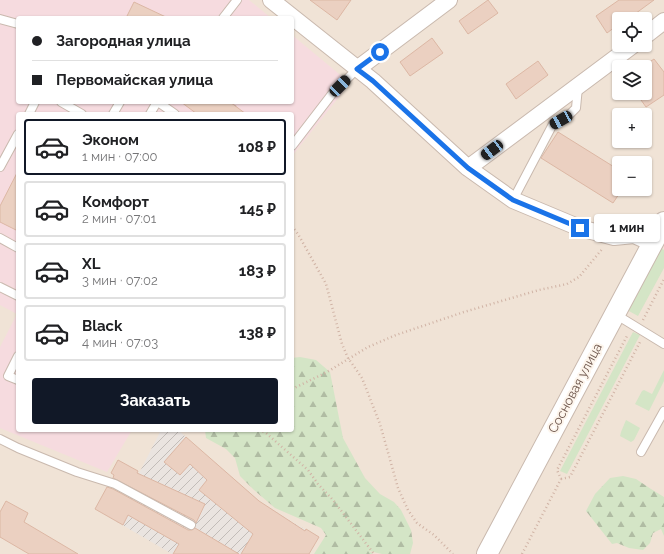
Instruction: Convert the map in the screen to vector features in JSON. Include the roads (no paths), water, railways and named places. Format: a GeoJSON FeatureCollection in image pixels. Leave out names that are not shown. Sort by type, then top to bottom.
{"type":"FeatureCollection","features":[{"type":"Feature","properties":{"kind":"street"},"geometry":{"type":"LineString","coordinates":[[271,0],[291,16]]}},
{"type":"Feature","properties":{"kind":"street"},"geometry":{"type":"LineString","coordinates":[[357,69],[449,0]]}},
{"type":"Feature","properties":{"kind":"street"},"geometry":{"type":"LineString","coordinates":[[294,18],[373,81],[468,168],[513,200],[580,228],[614,237],[634,235],[652,243]]}},
{"type":"Feature","properties":{"kind":"street"},"geometry":{"type":"LineString","coordinates":[[652,30],[664,21]]}},
{"type":"Feature","properties":{"kind":"street"},"geometry":{"type":"LineString","coordinates":[[468,168],[623,52]]}},
{"type":"Feature","properties":{"kind":"street","name":"Сосновая улица"},"geometry":{"type":"LineString","coordinates":[[487,554],[614,313],[664,222]]}},
{"type":"Feature","properties":{"kind":"lane"},"geometry":{"type":"LineString","coordinates":[[225,16],[237,0]]}},
{"type":"Feature","properties":{"kind":"lane"},"geometry":{"type":"LineString","coordinates":[[1,20],[16,24]]}},
{"type":"Feature","properties":{"kind":"lane"},"geometry":{"type":"LineString","coordinates":[[294,143],[332,94],[357,69]]}},
{"type":"Feature","properties":{"kind":"lane"},"geometry":{"type":"LineString","coordinates":[[513,200],[553,124],[569,115],[576,108],[578,86]]}},
{"type":"Feature","properties":{"kind":"lane"},"geometry":{"type":"LineString","coordinates":[[64,104],[78,112]]}},
{"type":"Feature","properties":{"kind":"lane"},"geometry":{"type":"LineString","coordinates":[[161,104],[171,112]]}},
{"type":"Feature","properties":{"kind":"lane"},"geometry":{"type":"LineString","coordinates":[[0,167],[16,138]]}},
{"type":"Feature","properties":{"kind":"lane"},"geometry":{"type":"LineString","coordinates":[[0,238],[16,247]]}},
{"type":"Feature","properties":{"kind":"lane"},"geometry":{"type":"LineString","coordinates":[[0,287],[16,294]]}},
{"type":"Feature","properties":{"kind":"lane"},"geometry":{"type":"LineString","coordinates":[[614,313],[664,344]]}},
{"type":"Feature","properties":{"kind":"lane"},"geometry":{"type":"LineString","coordinates":[[16,360],[8,376],[16,379]]}},
{"type":"Feature","properties":{"kind":"lane"},"geometry":{"type":"LineString","coordinates":[[641,452],[664,411]]}},
{"type":"Feature","properties":{"kind":"lane"},"geometry":{"type":"LineString","coordinates":[[0,439],[77,472],[115,484],[191,525]]}}]}
